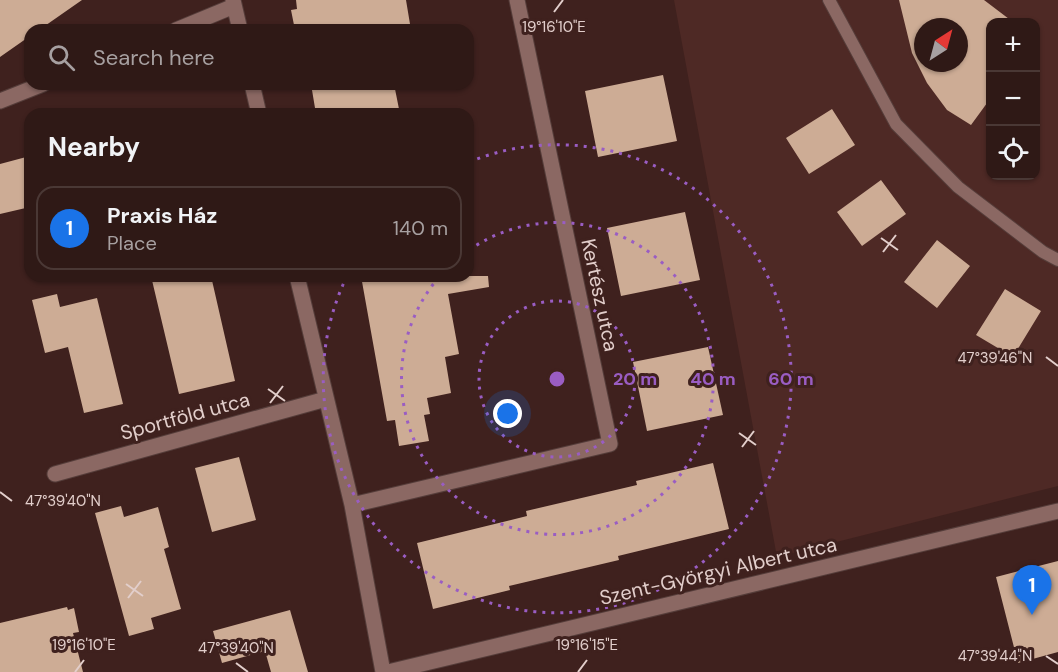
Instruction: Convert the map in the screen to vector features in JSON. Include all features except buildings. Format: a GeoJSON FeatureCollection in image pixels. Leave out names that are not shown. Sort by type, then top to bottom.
{"type":"FeatureCollection","features":[{"type":"Feature","properties":{"kind":"street","name":"Kertész utca"},"geometry":{"type":"LineString","coordinates":[[352,505],[610,444],[516,0]]}},
{"type":"Feature","properties":{"kind":"street"},"geometry":{"type":"LineString","coordinates":[[189,24],[234,3],[239,24]]}},
{"type":"Feature","properties":{"kind":"street"},"geometry":{"type":"LineString","coordinates":[[0,101],[28,90]]}},
{"type":"Feature","properties":{"kind":"street"},"geometry":{"type":"LineString","coordinates":[[253,90],[258,108]]}},
{"type":"Feature","properties":{"kind":"street"},"geometry":{"type":"LineString","coordinates":[[298,282],[352,505],[383,672]]}},
{"type":"Feature","properties":{"kind":"street","name":"Sportföld utca"},"geometry":{"type":"LineString","coordinates":[[55,474],[326,399]]}},
{"type":"Feature","properties":{"kind":"street","name":"Szent-Györgyi Albert utca"},"geometry":{"type":"LineString","coordinates":[[388,672],[1058,512]]}},
{"type":"Feature","properties":{"kind":"lane"},"geometry":{"type":"LineString","coordinates":[[829,0],[896,124],[958,187],[1043,252],[1058,260]]}},
{"type":"Feature","properties":{"kind":"shaded area"},"geometry":{"type":"Polygon","coordinates":[[[674,0],[1058,0],[1058,486],[777,557],[674,0]]]}},
{"type":"Feature","properties":{"kind":"place","name":"Praxis Ház"},"geometry":{"type":"Point","coordinates":[1032,615]}}]}
